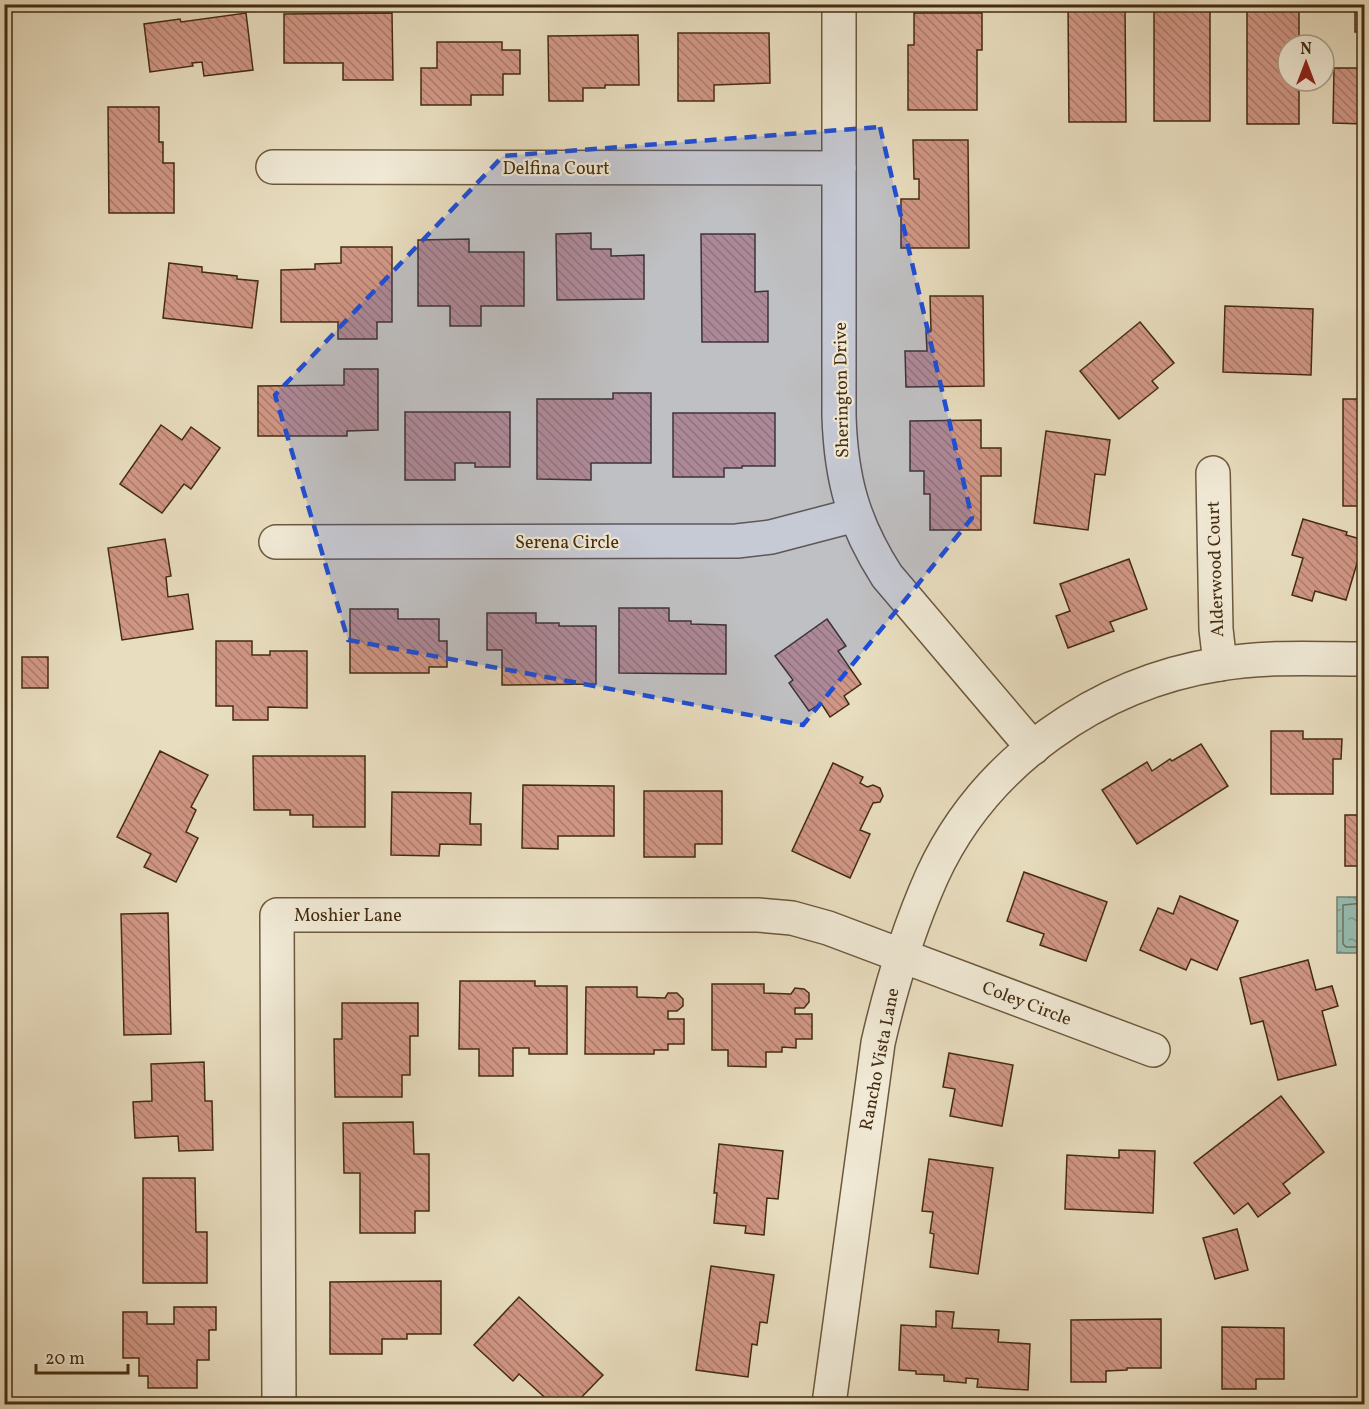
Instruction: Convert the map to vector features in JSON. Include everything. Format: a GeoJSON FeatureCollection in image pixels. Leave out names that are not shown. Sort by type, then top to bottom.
{"type":"FeatureCollection","features":[{"type":"Feature","properties":{"kind":"street","name":"Sherington Drive"},"geometry":{"type":"LineString","coordinates":[[839,4],[840,439],[842,463],[855,515],[874,555],[899,592],[1033,748]]}},
{"type":"Feature","properties":{"kind":"street","name":"Delfina Court"},"geometry":{"type":"LineString","coordinates":[[273,167],[839,168]]}},
{"type":"Feature","properties":{"kind":"street","name":"Alderwood Court"},"geometry":{"type":"LineString","coordinates":[[1212,473],[1216,629],[1220,664]]}},
{"type":"Feature","properties":{"kind":"street","name":"Serena Circle"},"geometry":{"type":"LineString","coordinates":[[276,542],[737,541],[771,537],[855,515]]}},
{"type":"Feature","properties":{"kind":"street","name":"Rancho Vista Lane"},"geometry":{"type":"LineString","coordinates":[[829,1404],[871,1081],[878,1043],[901,955],[933,874],[949,845],[987,791],[1010,768],[1058,728],[1107,699],[1163,676],[1220,664],[1268,660],[1365,659]]}},
{"type":"Feature","properties":{"kind":"street","name":"Moshier Lane"},"geometry":{"type":"LineString","coordinates":[[279,1404],[278,915],[775,916],[810,922],[901,955]]}},
{"type":"Feature","properties":{"kind":"street","name":"Coley Circle"},"geometry":{"type":"LineString","coordinates":[[901,955],[1153,1050]]}},
{"type":"Feature","properties":{"kind":"highlighted area"},"geometry":{"type":"Polygon","coordinates":[[[880,127],[972,518],[803,725],[348,640],[275,395],[503,156],[880,127]]]}},
{"type":"Feature","properties":{"kind":"water"},"geometry":{"type":"Polygon","coordinates":[[[1337,897],[1364,897],[1364,953],[1337,953],[1337,897]]]}},
{"type":"Feature","properties":{"kind":"building"},"geometry":{"type":"Polygon","coordinates":[[[1068,4],[1125,4],[1126,122],[1069,122],[1068,4]]]}},
{"type":"Feature","properties":{"kind":"building"},"geometry":{"type":"Polygon","coordinates":[[[1154,4],[1210,4],[1210,121],[1154,121],[1154,4]]]}},
{"type":"Feature","properties":{"kind":"building"},"geometry":{"type":"Polygon","coordinates":[[[1247,4],[1299,4],[1299,33],[1276,33],[1276,93],[1299,93],[1299,124],[1247,124],[1247,4]]]}},
{"type":"Feature","properties":{"kind":"building"},"geometry":{"type":"Polygon","coordinates":[[[1355,4],[1364,4],[1364,32],[1355,32],[1355,4]]]}},
{"type":"Feature","properties":{"kind":"building"},"geometry":{"type":"Polygon","coordinates":[[[246,13],[253,70],[204,76],[202,62],[192,63],[193,66],[150,72],[144,24],[180,19],[181,22],[246,13]]]}},
{"type":"Feature","properties":{"kind":"building"},"geometry":{"type":"Polygon","coordinates":[[[392,13],[393,80],[343,80],[343,63],[284,63],[284,14],[392,13]]]}},
{"type":"Feature","properties":{"kind":"building"},"geometry":{"type":"Polygon","coordinates":[[[914,13],[982,13],[982,50],[977,50],[977,110],[908,110],[908,45],[914,45],[914,13]]]}},
{"type":"Feature","properties":{"kind":"building"},"geometry":{"type":"Polygon","coordinates":[[[678,33],[769,33],[770,83],[714,85],[714,101],[678,101],[678,33]]]}},
{"type":"Feature","properties":{"kind":"building"},"geometry":{"type":"Polygon","coordinates":[[[638,35],[639,85],[605,85],[605,88],[583,88],[583,101],[549,101],[548,36],[638,35]]]}},
{"type":"Feature","properties":{"kind":"building"},"geometry":{"type":"Polygon","coordinates":[[[437,42],[502,42],[502,50],[520,50],[520,74],[503,74],[503,95],[471,95],[471,105],[421,105],[421,68],[437,68],[437,42]]]}},
{"type":"Feature","properties":{"kind":"building"},"geometry":{"type":"Polygon","coordinates":[[[1336,68],[1364,68],[1364,124],[1333,123],[1336,68]]]}},
{"type":"Feature","properties":{"kind":"building"},"geometry":{"type":"Polygon","coordinates":[[[108,107],[159,107],[159,142],[163,142],[163,163],[174,163],[174,213],[109,213],[108,107]]]}},
{"type":"Feature","properties":{"kind":"building"},"geometry":{"type":"Polygon","coordinates":[[[913,140],[968,140],[969,248],[901,248],[901,199],[919,199],[919,179],[914,179],[913,140]]]}},
{"type":"Feature","properties":{"kind":"building"},"geometry":{"type":"Polygon","coordinates":[[[591,233],[591,249],[611,249],[611,256],[644,255],[644,299],[557,300],[556,234],[591,233]]]}},
{"type":"Feature","properties":{"kind":"building"},"geometry":{"type":"Polygon","coordinates":[[[701,234],[755,234],[755,292],[768,291],[768,342],[702,342],[701,234]]]}},
{"type":"Feature","properties":{"kind":"building"},"geometry":{"type":"Polygon","coordinates":[[[469,239],[469,252],[524,252],[524,306],[481,306],[481,326],[450,326],[450,306],[418,306],[418,240],[469,239]]]}},
{"type":"Feature","properties":{"kind":"building"},"geometry":{"type":"Polygon","coordinates":[[[341,247],[392,247],[392,322],[377,322],[377,339],[338,339],[338,322],[281,322],[281,270],[315,269],[315,264],[341,263],[341,247]]]}},
{"type":"Feature","properties":{"kind":"building"},"geometry":{"type":"Polygon","coordinates":[[[169,263],[202,267],[202,272],[258,281],[252,328],[163,318],[169,263]]]}},
{"type":"Feature","properties":{"kind":"building"},"geometry":{"type":"Polygon","coordinates":[[[930,296],[983,296],[984,386],[906,387],[905,351],[927,351],[926,331],[931,331],[930,296]]]}},
{"type":"Feature","properties":{"kind":"building"},"geometry":{"type":"Polygon","coordinates":[[[1225,306],[1313,309],[1311,375],[1223,372],[1225,306]]]}},
{"type":"Feature","properties":{"kind":"building"},"geometry":{"type":"Polygon","coordinates":[[[1140,322],[1174,363],[1152,381],[1158,388],[1119,419],[1080,371],[1140,322]]]}},
{"type":"Feature","properties":{"kind":"building"},"geometry":{"type":"Polygon","coordinates":[[[344,369],[378,369],[378,430],[347,431],[347,436],[258,436],[258,386],[344,385],[344,369]]]}},
{"type":"Feature","properties":{"kind":"building"},"geometry":{"type":"Polygon","coordinates":[[[613,393],[651,393],[651,463],[591,463],[591,480],[537,479],[537,399],[613,399],[613,393]]]}},
{"type":"Feature","properties":{"kind":"building"},"geometry":{"type":"Polygon","coordinates":[[[1343,399],[1364,399],[1364,506],[1343,506],[1343,399]]]}},
{"type":"Feature","properties":{"kind":"building"},"geometry":{"type":"Polygon","coordinates":[[[405,412],[510,412],[510,467],[475,467],[475,463],[455,463],[455,480],[405,480],[405,412]]]}},
{"type":"Feature","properties":{"kind":"building"},"geometry":{"type":"Polygon","coordinates":[[[673,413],[775,413],[775,466],[724,468],[724,477],[673,477],[673,413]]]}},
{"type":"Feature","properties":{"kind":"building"},"geometry":{"type":"Polygon","coordinates":[[[981,420],[981,448],[1001,448],[1001,476],[981,476],[981,530],[930,530],[930,494],[924,494],[924,471],[910,471],[910,421],[981,420]]]}},
{"type":"Feature","properties":{"kind":"building"},"geometry":{"type":"Polygon","coordinates":[[[161,425],[182,440],[191,427],[220,448],[191,489],[184,484],[162,513],[120,484],[161,425]]]}},
{"type":"Feature","properties":{"kind":"building"},"geometry":{"type":"Polygon","coordinates":[[[1046,431],[1110,440],[1105,475],[1095,474],[1088,530],[1034,523],[1046,431]]]}},
{"type":"Feature","properties":{"kind":"building"},"geometry":{"type":"Polygon","coordinates":[[[1303,519],[1347,532],[1346,535],[1364,540],[1346,600],[1315,591],[1312,601],[1292,595],[1303,558],[1292,555],[1303,519]]]}},
{"type":"Feature","properties":{"kind":"building"},"geometry":{"type":"Polygon","coordinates":[[[165,539],[171,576],[166,577],[168,597],[188,594],[193,629],[122,640],[108,548],[165,539]]]}},
{"type":"Feature","properties":{"kind":"building"},"geometry":{"type":"Polygon","coordinates":[[[1129,559],[1147,609],[1110,622],[1114,631],[1068,648],[1056,616],[1070,611],[1060,584],[1129,559]]]}},
{"type":"Feature","properties":{"kind":"building"},"geometry":{"type":"Polygon","coordinates":[[[619,608],[669,608],[669,621],[726,625],[726,674],[619,673],[619,608]]]}},
{"type":"Feature","properties":{"kind":"building"},"geometry":{"type":"Polygon","coordinates":[[[350,609],[398,609],[398,619],[439,619],[439,641],[447,641],[447,667],[429,667],[429,673],[350,673],[350,609]]]}},
{"type":"Feature","properties":{"kind":"building"},"geometry":{"type":"Polygon","coordinates":[[[487,613],[536,613],[536,623],[559,623],[559,626],[596,626],[596,684],[502,685],[502,650],[487,650],[487,613]]]}},
{"type":"Feature","properties":{"kind":"building"},"geometry":{"type":"Polygon","coordinates":[[[827,619],[846,646],[838,651],[861,684],[844,696],[849,704],[830,717],[821,703],[809,711],[789,683],[793,680],[775,656],[827,619]]]}},
{"type":"Feature","properties":{"kind":"building"},"geometry":{"type":"Polygon","coordinates":[[[216,641],[252,641],[252,655],[270,655],[270,651],[307,651],[307,708],[268,707],[268,720],[233,720],[233,706],[216,706],[216,641]]]}},
{"type":"Feature","properties":{"kind":"building"},"geometry":{"type":"Polygon","coordinates":[[[22,657],[48,657],[48,688],[22,688],[22,657]]]}},
{"type":"Feature","properties":{"kind":"building"},"geometry":{"type":"Polygon","coordinates":[[[1271,731],[1303,731],[1303,739],[1342,739],[1341,759],[1333,759],[1333,794],[1271,794],[1271,731]]]}},
{"type":"Feature","properties":{"kind":"building"},"geometry":{"type":"Polygon","coordinates":[[[1201,744],[1228,786],[1137,844],[1102,790],[1147,762],[1152,771],[1170,759],[1172,761],[1201,744]]]}},
{"type":"Feature","properties":{"kind":"building"},"geometry":{"type":"Polygon","coordinates":[[[160,751],[208,775],[191,807],[196,810],[186,832],[198,838],[176,882],[144,867],[151,854],[117,837],[160,751]]]}},
{"type":"Feature","properties":{"kind":"building"},"geometry":{"type":"Polygon","coordinates":[[[253,756],[365,756],[365,827],[313,827],[313,815],[290,815],[290,810],[254,810],[253,756]]]}},
{"type":"Feature","properties":{"kind":"building"},"geometry":{"type":"Polygon","coordinates":[[[833,763],[863,777],[860,783],[867,787],[873,785],[880,788],[883,796],[880,802],[873,803],[860,830],[870,834],[850,878],[792,851],[833,763]]]}},
{"type":"Feature","properties":{"kind":"building"},"geometry":{"type":"Polygon","coordinates":[[[523,785],[614,786],[614,836],[558,836],[558,849],[522,848],[523,785]]]}},
{"type":"Feature","properties":{"kind":"building"},"geometry":{"type":"Polygon","coordinates":[[[644,791],[722,791],[722,844],[695,844],[695,857],[644,857],[644,791]]]}},
{"type":"Feature","properties":{"kind":"building"},"geometry":{"type":"Polygon","coordinates":[[[392,792],[471,793],[470,824],[481,824],[481,845],[440,844],[439,856],[391,855],[392,792]]]}},
{"type":"Feature","properties":{"kind":"building"},"geometry":{"type":"Polygon","coordinates":[[[1345,815],[1364,815],[1364,866],[1345,866],[1345,815]]]}},
{"type":"Feature","properties":{"kind":"building"},"geometry":{"type":"Polygon","coordinates":[[[1024,872],[1107,902],[1086,961],[1040,945],[1044,934],[1007,921],[1024,872]]]}},
{"type":"Feature","properties":{"kind":"building"},"geometry":{"type":"Polygon","coordinates":[[[1180,896],[1238,921],[1217,970],[1191,959],[1186,970],[1140,950],[1158,908],[1173,914],[1180,896]]]}},
{"type":"Feature","properties":{"kind":"building"},"geometry":{"type":"Polygon","coordinates":[[[168,913],[171,1034],[124,1035],[121,914],[168,913]]]}},
{"type":"Feature","properties":{"kind":"building"},"geometry":{"type":"Polygon","coordinates":[[[1308,960],[1316,990],[1332,986],[1338,1006],[1322,1011],[1336,1065],[1278,1080],[1263,1021],[1251,1024],[1240,978],[1308,960]]]}},
{"type":"Feature","properties":{"kind":"building"},"geometry":{"type":"Polygon","coordinates":[[[460,981],[535,981],[535,986],[567,986],[567,1054],[529,1054],[529,1048],[513,1048],[513,1076],[479,1076],[479,1049],[459,1049],[460,981]]]}},
{"type":"Feature","properties":{"kind":"building"},"geometry":{"type":"Polygon","coordinates":[[[712,984],[764,984],[764,993],[791,994],[795,988],[804,989],[809,993],[809,1002],[804,1008],[795,1008],[795,1014],[812,1014],[812,1039],[796,1039],[796,1048],[782,1047],[782,1052],[766,1052],[766,1067],[728,1066],[728,1050],[712,1050],[712,984]]]}},
{"type":"Feature","properties":{"kind":"building"},"geometry":{"type":"Polygon","coordinates":[[[586,987],[637,987],[637,997],[665,998],[668,993],[677,993],[683,999],[683,1006],[677,1011],[668,1011],[668,1019],[684,1019],[684,1044],[668,1044],[668,1050],[654,1050],[654,1054],[585,1054],[586,987]]]}},
{"type":"Feature","properties":{"kind":"building"},"geometry":{"type":"Polygon","coordinates":[[[342,1003],[418,1003],[418,1036],[410,1036],[410,1075],[402,1075],[402,1097],[335,1097],[334,1039],[342,1039],[342,1003]]]}},
{"type":"Feature","properties":{"kind":"building"},"geometry":{"type":"Polygon","coordinates":[[[949,1053],[1013,1065],[1002,1126],[950,1116],[955,1089],[943,1087],[949,1053]]]}},
{"type":"Feature","properties":{"kind":"building"},"geometry":{"type":"Polygon","coordinates":[[[204,1062],[205,1101],[212,1101],[213,1150],[179,1151],[178,1136],[135,1138],[133,1102],[152,1101],[151,1064],[204,1062]]]}},
{"type":"Feature","properties":{"kind":"building"},"geometry":{"type":"Polygon","coordinates":[[[1281,1096],[1324,1152],[1283,1184],[1290,1193],[1258,1217],[1248,1203],[1234,1214],[1194,1163],[1281,1096]]]}},
{"type":"Feature","properties":{"kind":"building"},"geometry":{"type":"Polygon","coordinates":[[[413,1122],[414,1154],[429,1154],[429,1211],[415,1211],[415,1233],[360,1233],[360,1173],[344,1173],[343,1123],[413,1122]]]}},
{"type":"Feature","properties":{"kind":"building"},"geometry":{"type":"Polygon","coordinates":[[[719,1144],[783,1151],[778,1199],[767,1198],[764,1235],[745,1233],[746,1226],[714,1223],[717,1193],[714,1193],[719,1144]]]}},
{"type":"Feature","properties":{"kind":"building"},"geometry":{"type":"Polygon","coordinates":[[[1119,1150],[1155,1151],[1153,1213],[1065,1209],[1067,1155],[1119,1158],[1119,1150]]]}},
{"type":"Feature","properties":{"kind":"building"},"geometry":{"type":"Polygon","coordinates":[[[929,1159],[993,1168],[978,1274],[930,1267],[934,1234],[930,1233],[933,1212],[922,1211],[929,1159]]]}},
{"type":"Feature","properties":{"kind":"building"},"geometry":{"type":"Polygon","coordinates":[[[143,1178],[195,1178],[196,1232],[207,1232],[207,1283],[143,1283],[143,1178]]]}},
{"type":"Feature","properties":{"kind":"building"},"geometry":{"type":"Polygon","coordinates":[[[1237,1229],[1248,1270],[1215,1279],[1203,1238],[1237,1229]]]}},
{"type":"Feature","properties":{"kind":"building"},"geometry":{"type":"Polygon","coordinates":[[[711,1266],[774,1275],[767,1323],[760,1322],[757,1345],[752,1344],[748,1377],[696,1370],[711,1266]]]}},
{"type":"Feature","properties":{"kind":"building"},"geometry":{"type":"Polygon","coordinates":[[[441,1281],[441,1334],[407,1334],[407,1339],[382,1339],[382,1354],[330,1354],[330,1282],[441,1281]]]}},
{"type":"Feature","properties":{"kind":"building"},"geometry":{"type":"Polygon","coordinates":[[[519,1297],[603,1375],[575,1404],[552,1404],[519,1374],[513,1381],[474,1345],[519,1297]]]}},
{"type":"Feature","properties":{"kind":"building"},"geometry":{"type":"Polygon","coordinates":[[[174,1307],[216,1307],[216,1330],[209,1330],[209,1360],[197,1360],[197,1388],[148,1388],[148,1376],[139,1376],[139,1358],[123,1358],[123,1312],[147,1312],[147,1324],[174,1324],[174,1307]]]}},
{"type":"Feature","properties":{"kind":"building"},"geometry":{"type":"Polygon","coordinates":[[[936,1311],[954,1312],[952,1328],[999,1330],[998,1342],[1030,1344],[1028,1390],[977,1387],[978,1379],[966,1378],[966,1383],[944,1381],[944,1375],[916,1374],[916,1371],[899,1370],[901,1325],[936,1327],[936,1311]]]}},
{"type":"Feature","properties":{"kind":"building"},"geometry":{"type":"Polygon","coordinates":[[[1161,1319],[1161,1368],[1127,1368],[1127,1370],[1106,1371],[1106,1382],[1071,1382],[1071,1320],[1161,1319]]]}},
{"type":"Feature","properties":{"kind":"building"},"geometry":{"type":"Polygon","coordinates":[[[1222,1327],[1284,1328],[1284,1379],[1256,1379],[1256,1389],[1222,1389],[1222,1327]]]}}]}
